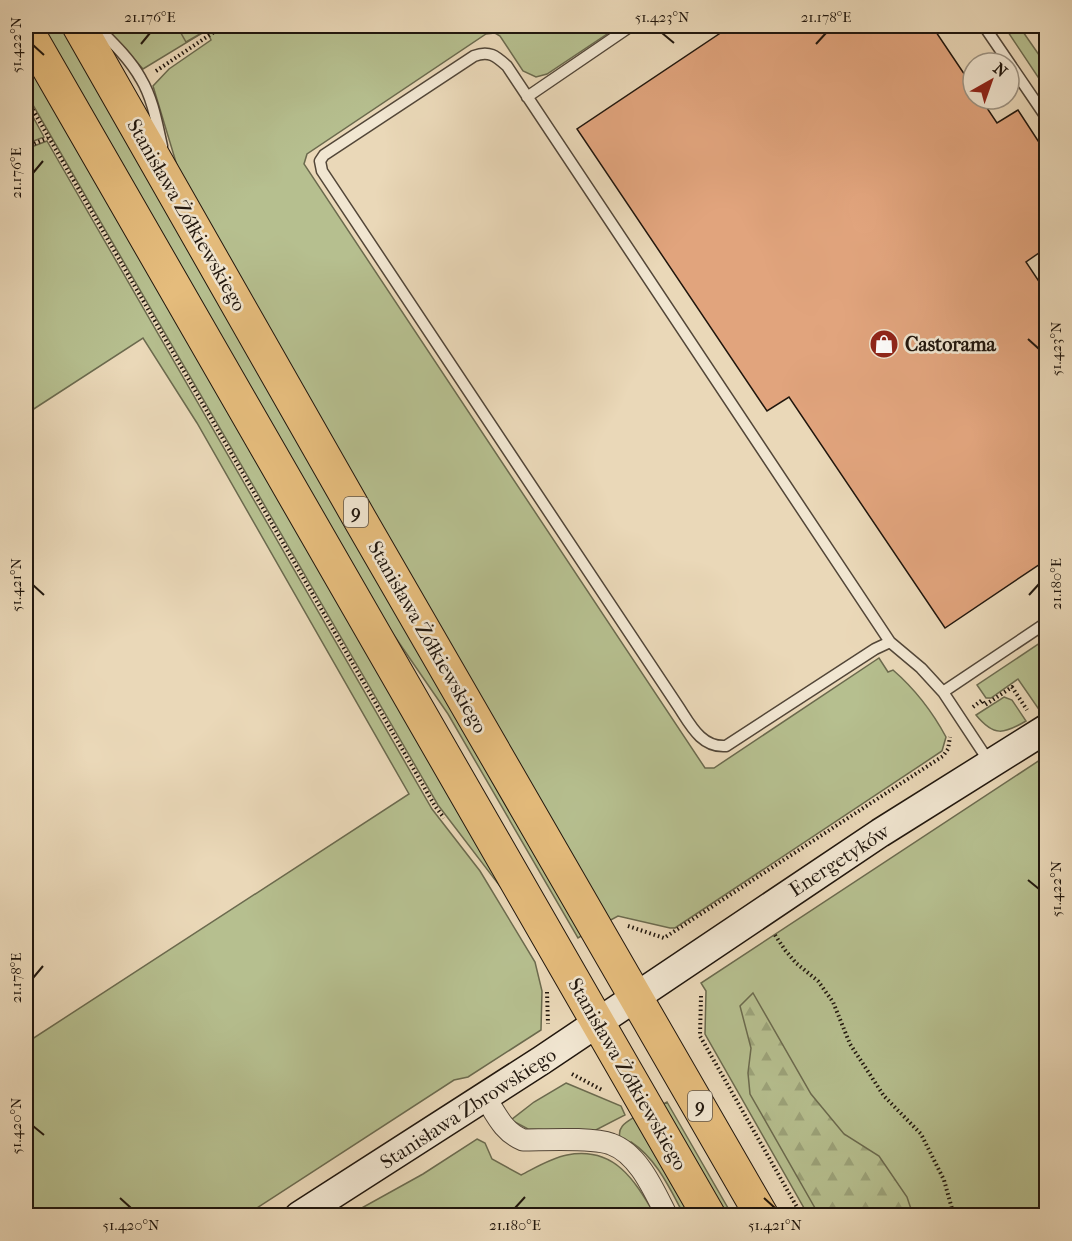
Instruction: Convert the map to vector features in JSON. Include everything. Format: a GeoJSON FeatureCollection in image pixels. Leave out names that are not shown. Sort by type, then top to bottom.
{"type":"FeatureCollection","features":[{"type":"Feature","properties":{"kind":"main road","name":"Stanisława Żółkiewskiego"},"geometry":{"type":"LineString","coordinates":[[79,26],[364,526],[762,1215]]}},
{"type":"Feature","properties":{"kind":"main road","name":"Stanisława Żółkiewskiego"},"geometry":{"type":"LineString","coordinates":[[26,29],[709,1215]]}},
{"type":"Feature","properties":{"kind":"main road","name":"Energetyków"},"geometry":{"type":"LineString","coordinates":[[636,998],[761,912],[1045,730]]}},
{"type":"Feature","properties":{"kind":"main road","name":"Stanisława Zbrowskiego"},"geometry":{"type":"LineString","coordinates":[[299,1215],[636,998]]}},
{"type":"Feature","properties":{"kind":"street"},"geometry":{"type":"LineString","coordinates":[[485,1097],[505,1129],[513,1136],[523,1140],[600,1141],[613,1144],[634,1162],[667,1215]]}},
{"type":"Feature","properties":{"kind":"lane"},"geometry":{"type":"LineString","coordinates":[[96,26],[132,64],[142,80],[156,118],[169,176],[177,195]]}},
{"type":"Feature","properties":{"kind":"lane"},"geometry":{"type":"LineString","coordinates":[[526,97],[631,26]]}},
{"type":"Feature","properties":{"kind":"lane"},"geometry":{"type":"LineString","coordinates":[[984,26],[1047,117]]}},
{"type":"Feature","properties":{"kind":"lane"},"geometry":{"type":"LineString","coordinates":[[890,642],[875,649],[726,746],[718,747],[704,741],[322,171],[320,161],[330,150],[482,53],[490,53],[507,66],[890,642],[921,668],[943,692],[991,763]]}},
{"type":"Feature","properties":{"kind":"lane"},"geometry":{"type":"LineString","coordinates":[[943,692],[1047,623]]}},
{"type":"Feature","properties":{"kind":"path"},"geometry":{"type":"LineString","coordinates":[[142,80],[217,30],[229,26]]}},
{"type":"Feature","properties":{"kind":"path"},"geometry":{"type":"LineString","coordinates":[[26,98],[435,806],[448,823]]}},
{"type":"Feature","properties":{"kind":"path"},"geometry":{"type":"LineString","coordinates":[[26,147],[48,138]]}},
{"type":"Feature","properties":{"kind":"path"},"geometry":{"type":"LineString","coordinates":[[619,923],[664,938],[943,756],[948,749],[950,736],[945,725],[982,700],[984,705],[1012,687],[1045,730]]}},
{"type":"Feature","properties":{"kind":"path"},"geometry":{"type":"LineString","coordinates":[[761,912],[785,950],[818,981],[833,1002],[850,1044],[884,1096],[921,1134],[945,1180],[954,1215]]}},
{"type":"Feature","properties":{"kind":"path"},"geometry":{"type":"LineString","coordinates":[[546,988],[549,1030]]}},
{"type":"Feature","properties":{"kind":"path"},"geometry":{"type":"LineString","coordinates":[[701,996],[700,1036],[802,1215]]}},
{"type":"Feature","properties":{"kind":"path"},"geometry":{"type":"LineString","coordinates":[[574,1073],[608,1094]]}},
{"type":"Feature","properties":{"kind":"green space"},"geometry":{"type":"Polygon","coordinates":[[[39,26],[65,26],[583,935],[578,938],[448,714],[380,615],[39,26]]]}},
{"type":"Feature","properties":{"kind":"green space"},"geometry":{"type":"Polygon","coordinates":[[[104,26],[619,26],[547,74],[536,77],[523,71],[500,36],[495,33],[486,34],[307,154],[304,164],[705,768],[714,768],[879,658],[888,672],[893,670],[929,710],[946,737],[942,751],[675,928],[618,916],[607,922],[178,169],[153,86],[169,69],[211,40],[207,30],[143,69],[104,26]]]}},
{"type":"Feature","properties":{"kind":"green space"},"geometry":{"type":"Polygon","coordinates":[[[177,26],[214,26],[186,42],[177,26]]]}},
{"type":"Feature","properties":{"kind":"green space"},"geometry":{"type":"Polygon","coordinates":[[[1004,26],[1019,26],[1046,65],[1046,89],[1021,51],[1004,26]]]}},
{"type":"Feature","properties":{"kind":"green space"},"geometry":{"type":"Polygon","coordinates":[[[26,57],[512,902],[438,805],[26,93],[26,57]]]}},
{"type":"Feature","properties":{"kind":"green space"},"geometry":{"type":"Polygon","coordinates":[[[26,104],[44,137],[26,144],[26,104]]]}},
{"type":"Feature","properties":{"kind":"green space"},"geometry":{"type":"Polygon","coordinates":[[[47,141],[432,809],[480,871],[535,962],[542,991],[541,1030],[468,1077],[454,1080],[246,1215],[26,1215],[26,1043],[409,794],[197,423],[143,338],[26,414],[26,149],[47,141]]]}},
{"type":"Feature","properties":{"kind":"green space"},"geometry":{"type":"Polygon","coordinates":[[[1046,639],[1046,707],[1040,711],[1018,679],[991,698],[986,698],[977,685],[1046,639]]]}},
{"type":"Feature","properties":{"kind":"green space"},"geometry":{"type":"Polygon","coordinates":[[[1004,697],[1012,700],[1026,721],[1005,731],[994,730],[976,715],[1004,697]]]}},
{"type":"Feature","properties":{"kind":"green space"},"geometry":{"type":"Polygon","coordinates":[[[1046,756],[1046,1215],[808,1215],[705,1034],[706,991],[701,983],[1046,756]]]}},
{"type":"Feature","properties":{"kind":"green space"},"geometry":{"type":"Polygon","coordinates":[[[753,993],[811,1094],[844,1134],[879,1156],[907,1197],[913,1215],[819,1215],[750,1094],[748,1073],[751,1048],[740,1006],[753,993]]]}},
{"type":"Feature","properties":{"kind":"green space"},"geometry":{"type":"Polygon","coordinates":[[[566,1083],[621,1106],[625,1115],[592,1132],[528,1129],[511,1120],[534,1102],[566,1083]]]}},
{"type":"Feature","properties":{"kind":"green space"},"geometry":{"type":"Polygon","coordinates":[[[667,1102],[732,1215],[724,1215],[661,1105],[667,1102]]]}},
{"type":"Feature","properties":{"kind":"green space"},"geometry":{"type":"Polygon","coordinates":[[[636,1116],[693,1215],[684,1215],[662,1175],[648,1157],[631,1142],[629,1144],[620,1138],[621,1127],[636,1116]]]}},
{"type":"Feature","properties":{"kind":"green space"},"geometry":{"type":"Polygon","coordinates":[[[477,1139],[485,1143],[492,1159],[521,1175],[567,1155],[584,1154],[611,1161],[622,1169],[640,1190],[655,1215],[349,1215],[423,1174],[477,1139]]]}},
{"type":"Feature","properties":{"kind":"building","name":"Castorama"},"geometry":{"type":"Polygon","coordinates":[[[731,26],[932,26],[961,69],[961,111],[989,111],[997,123],[1019,111],[1046,153],[1046,248],[1026,262],[1046,292],[1046,560],[945,628],[789,397],[767,411],[577,129],[731,26]]]}},
{"type":"Feature","properties":{"kind":"place","name":"Castorama"},"geometry":{"type":"Point","coordinates":[884,344]}}]}
